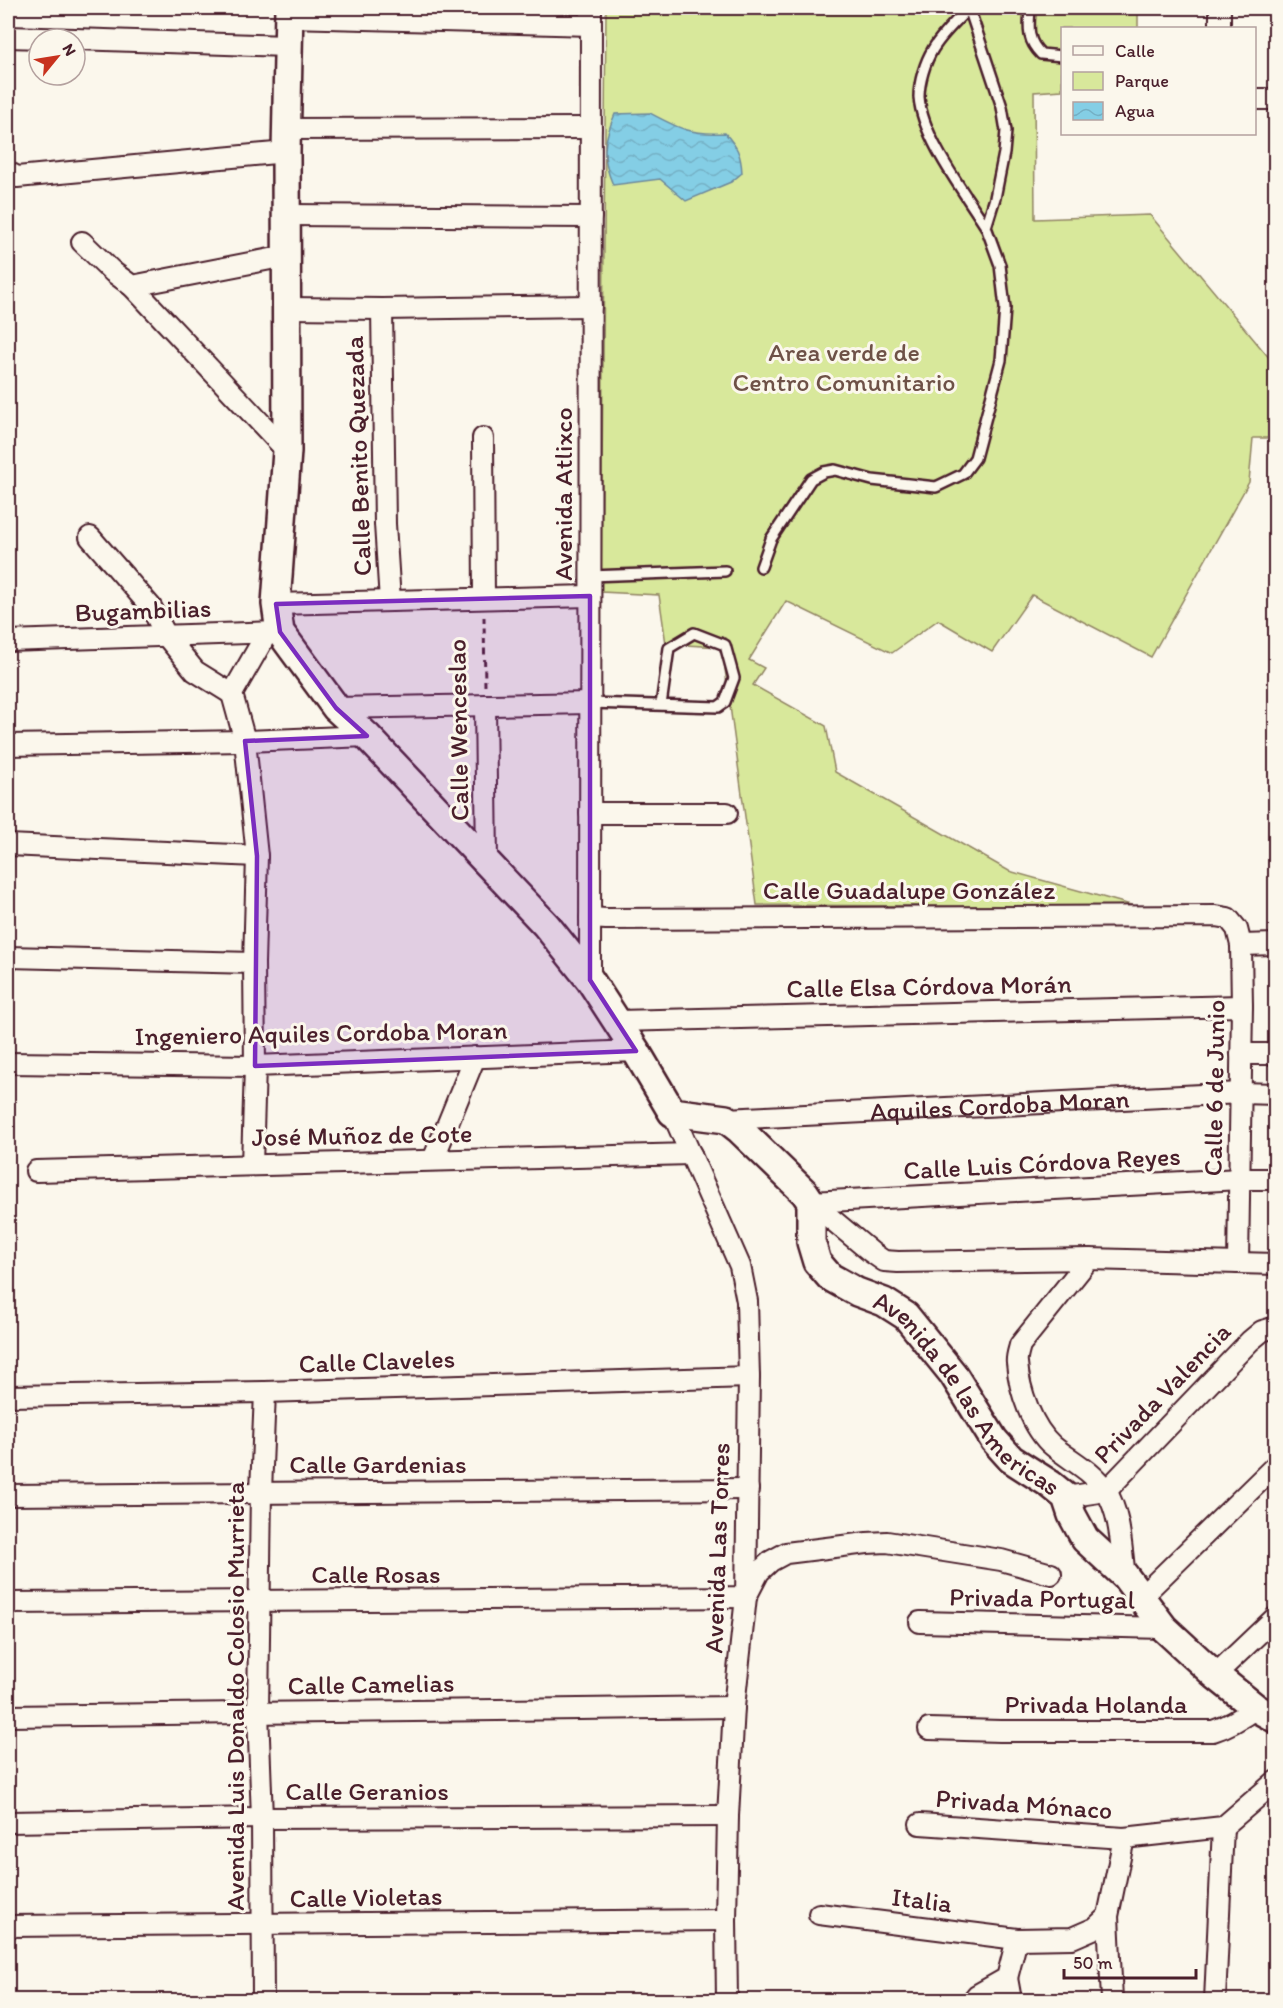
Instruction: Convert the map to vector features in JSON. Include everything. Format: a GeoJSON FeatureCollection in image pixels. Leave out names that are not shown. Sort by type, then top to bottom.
{"type":"FeatureCollection","features":[{"type":"Feature","properties":{"kind":"street"},"geometry":{"type":"LineString","coordinates":[[1220,8],[1220,27]]}},
{"type":"Feature","properties":{"kind":"street"},"geometry":{"type":"LineString","coordinates":[[232,694],[273,632],[276,604],[287,451],[286,140],[289,12],[591,16]]}},
{"type":"Feature","properties":{"kind":"street","name":"Avenida Atlixco"},"geometry":{"type":"LineString","coordinates":[[590,980],[591,16]]}},
{"type":"Feature","properties":{"kind":"street"},"geometry":{"type":"LineString","coordinates":[[8,37],[27,38]]}},
{"type":"Feature","properties":{"kind":"street"},"geometry":{"type":"LineString","coordinates":[[87,39],[288,46]]}},
{"type":"Feature","properties":{"kind":"street"},"geometry":{"type":"LineString","coordinates":[[1256,99],[1275,99]]}},
{"type":"Feature","properties":{"kind":"street"},"geometry":{"type":"LineString","coordinates":[[12,174],[286,140],[591,128]]}},
{"type":"Feature","properties":{"kind":"street"},"geometry":{"type":"LineString","coordinates":[[287,215],[591,217]]}},
{"type":"Feature","properties":{"kind":"street"},"geometry":{"type":"LineString","coordinates":[[82,242],[113,272],[132,286],[287,451]]}},
{"type":"Feature","properties":{"kind":"street"},"geometry":{"type":"LineString","coordinates":[[132,286],[286,256]]}},
{"type":"Feature","properties":{"kind":"street"},"geometry":{"type":"LineString","coordinates":[[287,308],[591,306]]}},
{"type":"Feature","properties":{"kind":"street","name":"Calle Benito Quezada"},"geometry":{"type":"LineString","coordinates":[[382,309],[385,524],[390,601]]}},
{"type":"Feature","properties":{"kind":"street"},"geometry":{"type":"LineString","coordinates":[[483,438],[484,598]]}},
{"type":"Feature","properties":{"kind":"street"},"geometry":{"type":"LineString","coordinates":[[90,537],[151,607],[167,637],[195,671],[232,694],[245,741],[257,856],[252,1165]]}},
{"type":"Feature","properties":{"kind":"street"},"geometry":{"type":"LineString","coordinates":[[276,604],[590,596]]}},
{"type":"Feature","properties":{"kind":"street"},"geometry":{"type":"LineString","coordinates":[[273,632],[336,708],[367,736],[546,925],[590,980],[672,1112]]}},
{"type":"Feature","properties":{"kind":"street","name":"Bugambilias"},"geometry":{"type":"LineString","coordinates":[[8,641],[273,632]]}},
{"type":"Feature","properties":{"kind":"street"},"geometry":{"type":"LineString","coordinates":[[336,708],[590,703]]}},
{"type":"Feature","properties":{"kind":"street","name":"Calle Wenceslao"},"geometry":{"type":"LineString","coordinates":[[485,705],[487,861]]}},
{"type":"Feature","properties":{"kind":"street"},"geometry":{"type":"LineString","coordinates":[[8,745],[245,741],[367,736]]}},
{"type":"Feature","properties":{"kind":"street"},"geometry":{"type":"LineString","coordinates":[[590,813],[727,813]]}},
{"type":"Feature","properties":{"kind":"street"},"geometry":{"type":"LineString","coordinates":[[8,845],[257,856]]}},
{"type":"Feature","properties":{"kind":"street","name":"Calle Guadalupe González"},"geometry":{"type":"LineString","coordinates":[[590,918],[1216,916],[1228,918]]}},
{"type":"Feature","properties":{"kind":"street","name":"Calle 6 de Junio"},"geometry":{"type":"LineString","coordinates":[[1228,918],[1237,929],[1241,945],[1238,1263]]}},
{"type":"Feature","properties":{"kind":"street"},"geometry":{"type":"LineString","coordinates":[[1241,945],[1275,944]]}},
{"type":"Feature","properties":{"kind":"street"},"geometry":{"type":"LineString","coordinates":[[8,957],[254,963]]}},
{"type":"Feature","properties":{"kind":"street","name":"Calle Elsa Córdova Morán"},"geometry":{"type":"LineString","coordinates":[[618,1022],[1242,1005]]}},
{"type":"Feature","properties":{"kind":"street","name":"Ingeniero Aquiles Cordoba Moran"},"geometry":{"type":"LineString","coordinates":[[8,1063],[255,1066],[636,1051]]}},
{"type":"Feature","properties":{"kind":"street"},"geometry":{"type":"LineString","coordinates":[[1241,1054],[1275,1054]]}},
{"type":"Feature","properties":{"kind":"street"},"geometry":{"type":"LineString","coordinates":[[433,1160],[475,1057]]}},
{"type":"Feature","properties":{"kind":"street","name":"Aquiles Cordoba Moran"},"geometry":{"type":"LineString","coordinates":[[672,1112],[726,1119],[1240,1093],[1275,1094]]}},
{"type":"Feature","properties":{"kind":"street","name":"Avenida Las Torres"},"geometry":{"type":"LineString","coordinates":[[672,1112],[740,1266],[747,1301],[749,1377],[746,1598],[734,1707],[728,1816],[727,2001]]}},
{"type":"Feature","properties":{"kind":"street"},"geometry":{"type":"LineString","coordinates":[[726,1119],[805,1192],[812,1202],[884,1261],[1089,1259],[1275,1264]]}},
{"type":"Feature","properties":{"kind":"street","name":"José Muñoz de Cote"},"geometry":{"type":"LineString","coordinates":[[36,1171],[691,1154]]}},
{"type":"Feature","properties":{"kind":"street","name":"Calle Luis Córdova Reyes"},"geometry":{"type":"LineString","coordinates":[[812,1202],[1275,1179]]}},
{"type":"Feature","properties":{"kind":"street","name":"Avenida de las Americas"},"geometry":{"type":"LineString","coordinates":[[812,1202],[811,1242],[817,1262],[830,1277],[857,1292],[884,1302],[906,1316],[953,1374],[994,1440],[1011,1458],[1066,1497],[1072,1515],[1085,1539],[1133,1587],[1164,1628],[1215,1675],[1266,1714]]}},
{"type":"Feature","properties":{"kind":"street"},"geometry":{"type":"LineString","coordinates":[[1089,1259],[1020,1345],[1017,1361],[1029,1410],[1038,1429],[1052,1446],[1088,1471],[1106,1491],[1115,1510],[1133,1587],[1275,1465]]}},
{"type":"Feature","properties":{"kind":"street","name":"Privada Valencia"},"geometry":{"type":"LineString","coordinates":[[1066,1497],[1106,1491],[1269,1329]]}},
{"type":"Feature","properties":{"kind":"street","name":"Calle Claveles"},"geometry":{"type":"LineString","coordinates":[[8,1396],[265,1392],[749,1377]]}},
{"type":"Feature","properties":{"kind":"street","name":"Avenida Luis Donaldo Colosio Murrieta"},"geometry":{"type":"LineString","coordinates":[[263,2001],[262,1818],[258,1712],[261,1491],[265,1392]]}},
{"type":"Feature","properties":{"kind":"street","name":"Calle Gardenias"},"geometry":{"type":"LineString","coordinates":[[8,1495],[261,1491],[748,1489]]}},
{"type":"Feature","properties":{"kind":"street"},"geometry":{"type":"LineString","coordinates":[[746,1598],[759,1572],[771,1561],[786,1553],[867,1543],[887,1542],[1001,1560],[1051,1574]]}},
{"type":"Feature","properties":{"kind":"street","name":"Calle Rosas"},"geometry":{"type":"LineString","coordinates":[[8,1604],[746,1598]]}},
{"type":"Feature","properties":{"kind":"street"},"geometry":{"type":"LineString","coordinates":[[1215,1675],[1275,1617]]}},
{"type":"Feature","properties":{"kind":"street","name":"Privada Portugal"},"geometry":{"type":"LineString","coordinates":[[920,1622],[1164,1628]]}},
{"type":"Feature","properties":{"kind":"street","name":"Calle Camelias"},"geometry":{"type":"LineString","coordinates":[[8,1716],[734,1707]]}},
{"type":"Feature","properties":{"kind":"street","name":"Privada Holanda"},"geometry":{"type":"LineString","coordinates":[[928,1729],[1213,1731],[1240,1719],[1266,1714]]}},
{"type":"Feature","properties":{"kind":"street"},"geometry":{"type":"LineString","coordinates":[[1215,2001],[1223,1827],[1275,1781]]}},
{"type":"Feature","properties":{"kind":"street","name":"Calle Geranios"},"geometry":{"type":"LineString","coordinates":[[8,1822],[262,1818],[728,1816]]}},
{"type":"Feature","properties":{"kind":"street","name":"Privada Mónaco"},"geometry":{"type":"LineString","coordinates":[[920,1824],[1124,1838],[1223,1827]]}},
{"type":"Feature","properties":{"kind":"street"},"geometry":{"type":"LineString","coordinates":[[1112,2001],[1108,1916],[1124,1838]]}},
{"type":"Feature","properties":{"kind":"street","name":"Italia"},"geometry":{"type":"LineString","coordinates":[[819,1914],[1017,1939],[1072,1938],[1095,1928],[1108,1916]]}},
{"type":"Feature","properties":{"kind":"street","name":"Calle Violetas"},"geometry":{"type":"LineString","coordinates":[[8,1926],[726,1920]]}},
{"type":"Feature","properties":{"kind":"street"},"geometry":{"type":"LineString","coordinates":[[1011,2001],[1007,1978],[1017,1939]]}},
{"type":"Feature","properties":{"kind":"street"},"geometry":{"type":"LineString","coordinates":[[973,2001],[977,1995],[1007,1978]]}},
{"type":"Feature","properties":{"kind":"lane"},"geometry":{"type":"LineString","coordinates":[[761,567],[771,539],[812,480],[824,472],[835,470],[872,480],[936,487],[963,474],[975,458],[1001,360],[1005,309],[1000,265],[986,227],[930,134],[919,96],[923,72],[933,48],[969,8],[1002,107],[1006,131],[996,198],[986,227]]}},
{"type":"Feature","properties":{"kind":"lane"},"geometry":{"type":"LineString","coordinates":[[1030,8],[1029,33],[1033,47],[1041,54],[1061,56]]}},
{"type":"Feature","properties":{"kind":"lane"},"geometry":{"type":"LineString","coordinates":[[590,576],[725,572]]}},
{"type":"Feature","properties":{"kind":"lane"},"geometry":{"type":"LineString","coordinates":[[590,703],[718,707],[725,702],[734,678],[725,645],[694,633],[669,648],[661,705]]}},
{"type":"Feature","properties":{"kind":"path","name":"Calle Wenceslao"},"geometry":{"type":"LineString","coordinates":[[484,598],[485,705]]}},
{"type":"Feature","properties":{"kind":"highlighted area"},"geometry":{"type":"Polygon","coordinates":[[[590,596],[590,980],[636,1051],[255,1066],[257,856],[245,741],[367,736],[336,708],[280,632],[276,604],[590,596]]]}},
{"type":"Feature","properties":{"kind":"green space","name":"Area verde de Centro Comunitario"},"geometry":{"type":"Polygon","coordinates":[[[606,8],[1138,8],[1138,27],[1061,27],[1061,90],[1034,92],[1035,219],[1150,215],[1276,366],[1275,438],[1253,438],[1249,482],[1151,657],[1032,595],[992,652],[938,620],[892,653],[786,601],[749,660],[764,668],[753,685],[826,726],[835,772],[1009,871],[1138,907],[757,905],[722,647],[666,644],[659,595],[601,592],[606,8]]]}},
{"type":"Feature","properties":{"kind":"water"},"geometry":{"type":"Polygon","coordinates":[[[650,113],[686,130],[725,133],[738,151],[742,173],[731,182],[686,201],[660,179],[613,185],[605,150],[615,114],[650,113]]]}}]}
